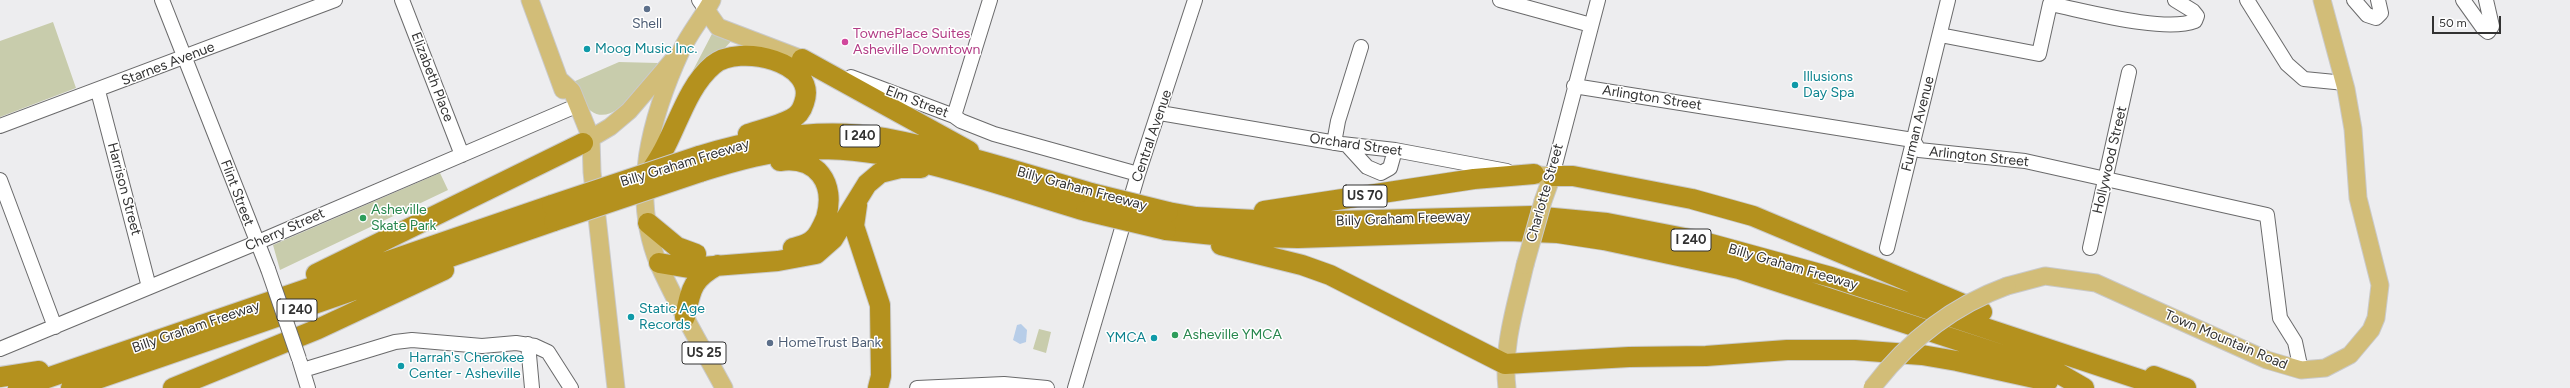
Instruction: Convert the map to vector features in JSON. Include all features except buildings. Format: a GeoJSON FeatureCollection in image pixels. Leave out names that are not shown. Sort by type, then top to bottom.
{"type":"FeatureCollection","features":[{"type":"Feature","properties":{"kind":"highway"},"geometry":{"type":"LineString","coordinates":[[645,180],[663,151],[679,113],[712,66],[722,59],[737,55],[751,54],[798,74],[806,88],[806,96],[800,112],[792,119],[740,136],[722,157]]}},
{"type":"Feature","properties":{"kind":"highway"},"geometry":{"type":"LineString","coordinates":[[802,59],[916,124],[997,166]]}},
{"type":"Feature","properties":{"kind":"highway","name":"Billy Graham Freeway"},"geometry":{"type":"LineString","coordinates":[[18,388],[224,317],[553,213],[722,157],[768,140],[816,134],[884,138],[997,166],[1088,202]]}},
{"type":"Feature","properties":{"kind":"highway"},"geometry":{"type":"LineString","coordinates":[[224,317],[252,301],[352,258],[589,147]]}},
{"type":"Feature","properties":{"kind":"highway","name":"Billy Graham Freeway"},"geometry":{"type":"LineString","coordinates":[[722,157],[768,154],[809,149],[848,150],[889,154],[949,171],[1088,202],[1172,225],[1298,238],[1508,231],[1558,233],[1604,240],[1740,269],[2058,373],[2082,387]]}},
{"type":"Feature","properties":{"kind":"highway"},"geometry":{"type":"LineString","coordinates":[[659,264],[696,254],[794,248],[812,241],[824,225],[830,202],[827,186],[815,168],[804,162],[788,160],[722,157]]}},
{"type":"Feature","properties":{"kind":"highway"},"geometry":{"type":"LineString","coordinates":[[659,264],[689,268],[719,264],[778,261],[816,254],[833,239],[867,184],[880,173],[900,168],[949,171]]}},
{"type":"Feature","properties":{"kind":"highway"},"geometry":{"type":"LineString","coordinates":[[1543,175],[1572,176],[1692,199],[1753,216],[2036,334],[2186,388]]}},
{"type":"Feature","properties":{"kind":"highway","name":"US 70"},"geometry":{"type":"LineString","coordinates":[[1196,216],[1295,207],[1474,179],[1543,175]]}},
{"type":"Feature","properties":{"kind":"highway"},"geometry":{"type":"LineString","coordinates":[[858,199],[854,226],[880,305],[881,376],[878,388]]}},
{"type":"Feature","properties":{"kind":"highway","name":"Billy Graham Freeway"},"geometry":{"type":"LineString","coordinates":[[71,388],[523,232],[553,213]]}},
{"type":"Feature","properties":{"kind":"highway","name":"Billy Graham Freeway"},"geometry":{"type":"LineString","coordinates":[[1172,225],[1196,216],[1296,222],[1532,216],[1607,223],[1700,241],[1831,277],[2166,388]]}},
{"type":"Feature","properties":{"kind":"highway"},"geometry":{"type":"LineString","coordinates":[[648,223],[677,247],[696,254]]}},
{"type":"Feature","properties":{"kind":"highway"},"geometry":{"type":"LineString","coordinates":[[1172,225],[1330,275],[1505,364],[1629,357],[1706,356],[1814,350],[1899,354],[1957,361],[2082,387]]}},
{"type":"Feature","properties":{"kind":"highway"},"geometry":{"type":"LineString","coordinates":[[173,388],[318,329],[449,268],[511,244],[523,232]]}},
{"type":"Feature","properties":{"kind":"highway"},"geometry":{"type":"LineString","coordinates":[[685,317],[691,288],[704,273],[719,264]]}},
{"type":"Feature","properties":{"kind":"highway"},"geometry":{"type":"LineString","coordinates":[[0,377],[44,370],[111,349],[138,347]]}},
{"type":"Feature","properties":{"kind":"main road"},"geometry":{"type":"LineString","coordinates":[[530,0],[569,108],[589,147]]}},
{"type":"Feature","properties":{"kind":"main road","name":"Town Mountain Road"},"geometry":{"type":"LineString","coordinates":[[1872,388],[1899,356],[1935,324],[1970,301],[2007,286],[2045,276],[2096,283],[2267,360],[2301,370],[2325,368],[2337,364],[2350,355],[2371,330],[2379,303],[2380,285],[2358,198],[2353,128],[2344,83],[2322,0]]}},
{"type":"Feature","properties":{"kind":"main road","name":"US 25"},"geometry":{"type":"LineString","coordinates":[[706,4],[683,48],[658,105],[646,152],[645,180],[648,223],[659,264],[685,317],[724,388]]}},
{"type":"Feature","properties":{"kind":"main road","name":"Elm Street"},"geometry":{"type":"LineString","coordinates":[[706,4],[718,27],[802,59]]}},
{"type":"Feature","properties":{"kind":"main road"},"geometry":{"type":"LineString","coordinates":[[589,147],[629,111],[683,48]]}},
{"type":"Feature","properties":{"kind":"main road"},"geometry":{"type":"LineString","coordinates":[[560,80],[572,91],[583,119],[589,147],[616,388]]}},
{"type":"Feature","properties":{"kind":"main road"},"geometry":{"type":"LineString","coordinates":[[583,119],[610,127]]}},
{"type":"Feature","properties":{"kind":"main road","name":"Charlotte Street"},"geometry":{"type":"LineString","coordinates":[[1507,388],[1505,364],[1525,265],[1543,201],[1543,175]]}},
{"type":"Feature","properties":{"kind":"street","name":"Flint Street"},"geometry":{"type":"LineString","coordinates":[[162,0],[256,243],[268,269],[308,388]]}},
{"type":"Feature","properties":{"kind":"street","name":"Starnes Avenue"},"geometry":{"type":"LineString","coordinates":[[0,126],[98,91],[335,0]]}},
{"type":"Feature","properties":{"kind":"street","name":"Elizabeth Place"},"geometry":{"type":"LineString","coordinates":[[402,0],[462,155]]}},
{"type":"Feature","properties":{"kind":"street"},"geometry":{"type":"LineString","coordinates":[[954,116],[990,0]]}},
{"type":"Feature","properties":{"kind":"street","name":"Central Avenue"},"geometry":{"type":"LineString","coordinates":[[1075,388],[1138,174],[1160,113],[1195,0]]}},
{"type":"Feature","properties":{"kind":"street"},"geometry":{"type":"LineString","coordinates":[[1500,0],[1591,25]]}},
{"type":"Feature","properties":{"kind":"street","name":"Charlotte Street"},"geometry":{"type":"LineString","coordinates":[[1543,175],[1574,86],[1598,0]]}},
{"type":"Feature","properties":{"kind":"street","name":"Furman Avenue"},"geometry":{"type":"LineString","coordinates":[[1888,248],[1948,0]]}},
{"type":"Feature","properties":{"kind":"street"},"geometry":{"type":"LineString","coordinates":[[1940,35],[2039,54],[2050,4],[2161,25],[2182,26],[2195,21],[2197,16],[2193,10],[2175,0]]}},
{"type":"Feature","properties":{"kind":"street"},"geometry":{"type":"LineString","coordinates":[[2247,0],[2287,64],[2304,79],[2344,83]]}},
{"type":"Feature","properties":{"kind":"street"},"geometry":{"type":"LineString","coordinates":[[2354,0],[2367,15],[2376,18],[2381,13],[2378,0]]}},
{"type":"Feature","properties":{"kind":"street"},"geometry":{"type":"LineString","coordinates":[[2463,0],[2483,28],[2488,32],[2492,26],[2486,0]]}},
{"type":"Feature","properties":{"kind":"street"},"geometry":{"type":"LineString","coordinates":[[1361,47],[1338,121],[1341,144],[1367,167],[1381,173],[1390,168],[1395,150]]}},
{"type":"Feature","properties":{"kind":"street","name":"Elm Street"},"geometry":{"type":"LineString","coordinates":[[802,59],[954,116],[961,121],[994,134],[1138,174]]}},
{"type":"Feature","properties":{"kind":"street","name":"Hollywood Street"},"geometry":{"type":"LineString","coordinates":[[2090,248],[2129,72]]}},
{"type":"Feature","properties":{"kind":"street","name":"Arlington Street"},"geometry":{"type":"LineString","coordinates":[[1574,86],[1913,140],[1919,150],[2025,161],[2106,177],[2268,215],[2280,318],[2295,342],[2301,370]]}},
{"type":"Feature","properties":{"kind":"street","name":"Harrison Street"},"geometry":{"type":"LineString","coordinates":[[98,91],[150,287]]}},
{"type":"Feature","properties":{"kind":"street","name":"Cherry Street"},"geometry":{"type":"LineString","coordinates":[[0,349],[256,243],[569,108]]}},
{"type":"Feature","properties":{"kind":"street","name":"Orchard Street"},"geometry":{"type":"LineString","coordinates":[[1160,113],[1341,144],[1395,150],[1433,159],[1543,175]]}},
{"type":"Feature","properties":{"kind":"street"},"geometry":{"type":"LineString","coordinates":[[0,180],[56,327]]}},
{"type":"Feature","properties":{"kind":"street"},"geometry":{"type":"LineString","coordinates":[[301,364],[395,342],[412,340],[482,346],[528,344],[542,348],[553,358],[571,388]]}},
{"type":"Feature","properties":{"kind":"street"},"geometry":{"type":"LineString","coordinates":[[528,344],[532,388]]}},
{"type":"Feature","properties":{"kind":"street"},"geometry":{"type":"LineString","coordinates":[[917,388],[1004,384],[1047,388]]}},
{"type":"Feature","properties":{"kind":"green space"},"geometry":{"type":"Polygon","coordinates":[[[53,22],[76,88],[0,117],[0,41],[53,22]]]}},
{"type":"Feature","properties":{"kind":"green space"},"geometry":{"type":"Polygon","coordinates":[[[714,30],[733,39],[676,103],[714,30]]]}},
{"type":"Feature","properties":{"kind":"green space"},"geometry":{"type":"Polygon","coordinates":[[[619,62],[658,63],[638,90],[620,108],[610,113],[600,115],[591,111],[583,102],[573,82],[619,62]]]}},
{"type":"Feature","properties":{"kind":"green space","name":"Asheville Skate Park"},"geometry":{"type":"Polygon","coordinates":[[[440,173],[448,190],[280,270],[273,245],[440,173]]]}},
{"type":"Feature","properties":{"kind":"green space"},"geometry":{"type":"Polygon","coordinates":[[[1039,329],[1051,332],[1046,353],[1033,349],[1039,329]]]}},
{"type":"Feature","properties":{"kind":"water"},"geometry":{"type":"Polygon","coordinates":[[[1021,324],[1027,330],[1026,342],[1020,344],[1013,340],[1017,325],[1021,324]]]}},
{"type":"Feature","properties":{"kind":"place","name":"Shell"},"geometry":{"type":"Point","coordinates":[647,9]}},
{"type":"Feature","properties":{"kind":"place","name":"TownePlace Suites Asheville Downtown"},"geometry":{"type":"Point","coordinates":[845,42]}},
{"type":"Feature","properties":{"kind":"place","name":"Moog Music Inc."},"geometry":{"type":"Point","coordinates":[587,49]}},
{"type":"Feature","properties":{"kind":"place","name":"Illusions Day Spa"},"geometry":{"type":"Point","coordinates":[1795,85]}},
{"type":"Feature","properties":{"kind":"place","name":"Asheville Skate Park"},"geometry":{"type":"Point","coordinates":[363,218]}},
{"type":"Feature","properties":{"kind":"place","name":"Static Age Records"},"geometry":{"type":"Point","coordinates":[631,317]}},
{"type":"Feature","properties":{"kind":"place","name":"Asheville YMCA"},"geometry":{"type":"Point","coordinates":[1175,335]}},
{"type":"Feature","properties":{"kind":"place","name":"YMCA"},"geometry":{"type":"Point","coordinates":[1154,338]}},
{"type":"Feature","properties":{"kind":"place","name":"HomeTrust Bank"},"geometry":{"type":"Point","coordinates":[770,343]}},
{"type":"Feature","properties":{"kind":"place","name":"Harrah's Cherokee Center - Asheville"},"geometry":{"type":"Point","coordinates":[401,366]}}]}
